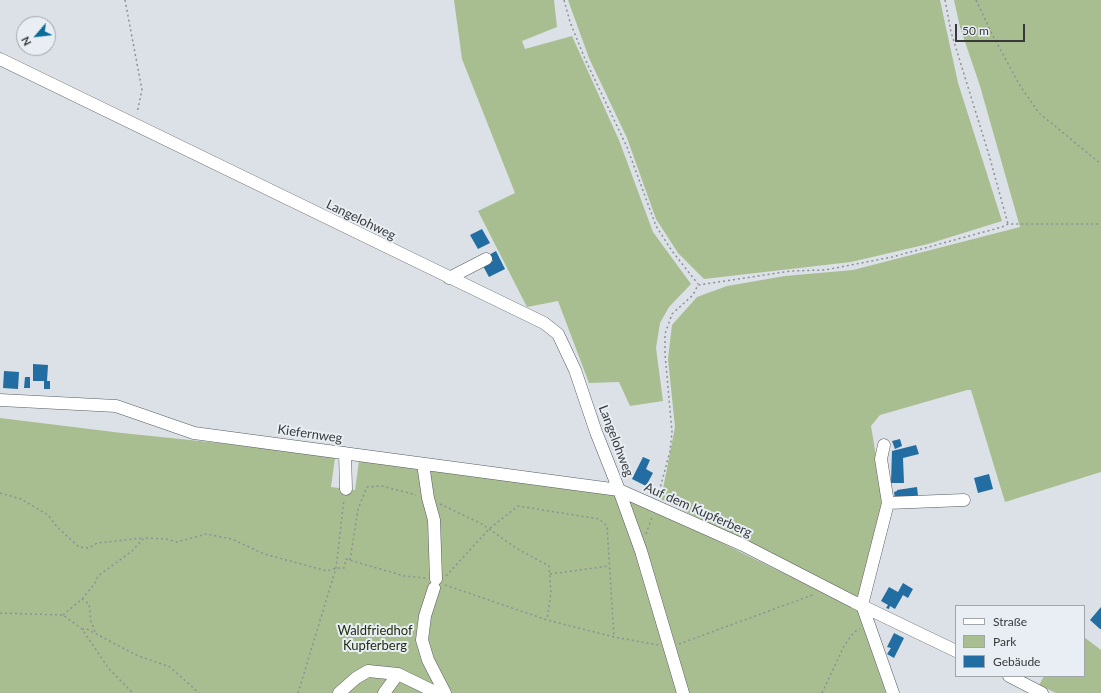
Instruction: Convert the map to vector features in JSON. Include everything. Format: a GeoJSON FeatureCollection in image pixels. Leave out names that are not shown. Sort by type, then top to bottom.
{"type":"FeatureCollection","features":[{"type":"Feature","properties":{"kind":"street","name":"Langelohweg"},"geometry":{"type":"LineString","coordinates":[[0,59],[544,323],[558,334],[575,370],[596,432],[620,490]]}},
{"type":"Feature","properties":{"kind":"street"},"geometry":{"type":"LineString","coordinates":[[450,278],[486,259]]}},
{"type":"Feature","properties":{"kind":"street","name":"Kiefernweg"},"geometry":{"type":"LineString","coordinates":[[0,400],[116,406],[194,433],[620,490]]}},
{"type":"Feature","properties":{"kind":"street"},"geometry":{"type":"LineString","coordinates":[[884,445],[881,459],[888,502],[862,605],[893,693]]}},
{"type":"Feature","properties":{"kind":"street"},"geometry":{"type":"LineString","coordinates":[[345,453],[346,489]]}},
{"type":"Feature","properties":{"kind":"street"},"geometry":{"type":"LineString","coordinates":[[423,464],[428,498],[434,520],[436,584],[425,616],[422,640],[428,660],[446,693]]}},
{"type":"Feature","properties":{"kind":"street"},"geometry":{"type":"LineString","coordinates":[[620,490],[641,551],[683,693]]}},
{"type":"Feature","properties":{"kind":"street","name":"Auf dem Kupferberg"},"geometry":{"type":"LineString","coordinates":[[620,490],[743,545],[955,651]]}},
{"type":"Feature","properties":{"kind":"street"},"geometry":{"type":"LineString","coordinates":[[888,502],[964,500]]}},
{"type":"Feature","properties":{"kind":"street"},"geometry":{"type":"LineString","coordinates":[[340,693],[356,678],[368,671],[398,674],[436,693]]}},
{"type":"Feature","properties":{"kind":"street"},"geometry":{"type":"LineString","coordinates":[[384,693],[398,674]]}},
{"type":"Feature","properties":{"kind":"street"},"geometry":{"type":"LineString","coordinates":[[1011,677],[1042,693]]}},
{"type":"Feature","properties":{"kind":"path"},"geometry":{"type":"LineString","coordinates":[[125,0],[142,90],[138,110],[131,123]]}},
{"type":"Feature","properties":{"kind":"path"},"geometry":{"type":"LineString","coordinates":[[564,0],[570,22],[585,59],[627,147],[656,226],[672,251],[698,285]]}},
{"type":"Feature","properties":{"kind":"path"},"geometry":{"type":"LineString","coordinates":[[945,0],[951,32],[989,155],[1008,224]]}},
{"type":"Feature","properties":{"kind":"path"},"geometry":{"type":"LineString","coordinates":[[976,0],[993,36],[1016,78],[1038,113],[1101,164]]}},
{"type":"Feature","properties":{"kind":"path"},"geometry":{"type":"LineString","coordinates":[[641,551],[670,451],[672,432],[665,354],[665,334],[672,314],[692,294],[698,285],[791,271],[825,270],[892,256],[1002,227],[1008,224],[1101,224]]}},
{"type":"Feature","properties":{"kind":"path"},"geometry":{"type":"LineString","coordinates":[[350,560],[358,509],[367,487],[382,486],[428,498],[489,528],[516,548],[549,566],[551,592],[547,620]]}},
{"type":"Feature","properties":{"kind":"path"},"geometry":{"type":"LineString","coordinates":[[298,693],[336,568],[339,529],[346,489]]}},
{"type":"Feature","properties":{"kind":"path"},"geometry":{"type":"LineString","coordinates":[[0,493],[21,499],[48,515],[57,527],[79,547],[89,548],[97,543],[144,538],[160,538],[177,542],[206,534],[232,538],[264,554],[327,571],[336,568],[344,568],[346,559],[436,584],[547,620],[614,637],[669,647],[774,610],[829,588]]}},
{"type":"Feature","properties":{"kind":"path"},"geometry":{"type":"LineString","coordinates":[[436,584],[489,528],[518,506],[598,518],[607,526],[614,637]]}},
{"type":"Feature","properties":{"kind":"path"},"geometry":{"type":"LineString","coordinates":[[63,615],[82,598],[95,583],[98,576],[132,551],[144,538]]}},
{"type":"Feature","properties":{"kind":"path"},"geometry":{"type":"LineString","coordinates":[[550,574],[609,566]]}},
{"type":"Feature","properties":{"kind":"path"},"geometry":{"type":"LineString","coordinates":[[82,598],[89,604],[91,621],[96,635]]}},
{"type":"Feature","properties":{"kind":"path"},"geometry":{"type":"LineString","coordinates":[[0,613],[63,615],[82,629],[109,669],[133,693]]}},
{"type":"Feature","properties":{"kind":"path"},"geometry":{"type":"LineString","coordinates":[[822,693],[844,646],[854,632],[870,626]]}},
{"type":"Feature","properties":{"kind":"path"},"geometry":{"type":"LineString","coordinates":[[82,629],[87,629],[136,655],[170,667],[199,693]]}},
{"type":"Feature","properties":{"kind":"green space"},"geometry":{"type":"Polygon","coordinates":[[[454,0],[554,0],[557,27],[522,41],[525,49],[572,36],[619,140],[653,232],[691,284],[669,307],[660,323],[656,348],[663,401],[630,406],[619,382],[589,383],[558,301],[527,307],[478,211],[515,193],[462,59],[454,0]]]}},
{"type":"Feature","properties":{"kind":"green space"},"geometry":{"type":"Polygon","coordinates":[[[568,0],[940,0],[958,83],[1002,221],[928,244],[851,262],[704,279],[678,253],[656,219],[627,138],[589,58],[568,0]]]}},
{"type":"Feature","properties":{"kind":"green space"},"geometry":{"type":"Polygon","coordinates":[[[954,0],[1101,0],[1101,472],[1005,502],[971,390],[880,415],[871,426],[884,504],[861,599],[856,599],[661,499],[675,427],[668,359],[672,325],[697,297],[727,286],[785,276],[853,270],[1020,227],[980,86],[960,27],[954,0]]]}},
{"type":"Feature","properties":{"kind":"green space","name":"Waldfriedhof Kupferberg"},"geometry":{"type":"Polygon","coordinates":[[[0,418],[122,433],[423,464],[631,498],[777,570],[834,595],[859,611],[886,693],[0,693],[0,418]],[[335,458],[331,487],[355,490],[359,461],[335,458]]]}},
{"type":"Feature","properties":{"kind":"green space"},"geometry":{"type":"Polygon","coordinates":[[[1085,638],[1101,650],[1101,693],[1056,693],[1039,685],[1043,677],[1085,677],[1085,638]]]}},
{"type":"Feature","properties":{"kind":"building"},"geometry":{"type":"Polygon","coordinates":[[[482,229],[490,243],[478,249],[470,235],[482,229]]]}},
{"type":"Feature","properties":{"kind":"building"},"geometry":{"type":"Polygon","coordinates":[[[496,251],[505,269],[489,277],[483,266],[493,261],[489,255],[496,251]]]}},
{"type":"Feature","properties":{"kind":"building"},"geometry":{"type":"Polygon","coordinates":[[[33,364],[48,365],[47,381],[50,381],[50,389],[44,389],[44,381],[33,381],[33,364]]]}},
{"type":"Feature","properties":{"kind":"building"},"geometry":{"type":"Polygon","coordinates":[[[4,371],[19,372],[18,389],[3,388],[4,371]]]}},
{"type":"Feature","properties":{"kind":"building"},"geometry":{"type":"Polygon","coordinates":[[[25,377],[30,377],[30,388],[24,388],[25,377]]]}},
{"type":"Feature","properties":{"kind":"building"},"geometry":{"type":"Polygon","coordinates":[[[900,439],[902,446],[895,449],[892,441],[900,439]]]}},
{"type":"Feature","properties":{"kind":"building"},"geometry":{"type":"Polygon","coordinates":[[[916,445],[919,454],[903,458],[904,483],[891,483],[892,451],[916,445]]]}},
{"type":"Feature","properties":{"kind":"building"},"geometry":{"type":"Polygon","coordinates":[[[643,457],[650,460],[646,469],[653,473],[646,486],[632,479],[643,457]]]}},
{"type":"Feature","properties":{"kind":"building"},"geometry":{"type":"Polygon","coordinates":[[[989,474],[993,489],[978,493],[974,478],[989,474]]]}},
{"type":"Feature","properties":{"kind":"building"},"geometry":{"type":"Polygon","coordinates":[[[917,487],[918,496],[895,499],[894,492],[897,490],[917,487]]]}},
{"type":"Feature","properties":{"kind":"building"},"geometry":{"type":"Polygon","coordinates":[[[903,583],[913,589],[908,598],[903,595],[895,609],[890,606],[889,609],[886,608],[888,605],[881,601],[889,587],[898,592],[903,583]]]}},
{"type":"Feature","properties":{"kind":"building"},"geometry":{"type":"Polygon","coordinates":[[[1101,607],[1101,629],[1100,629],[1090,620],[1101,607]]]}},
{"type":"Feature","properties":{"kind":"building"},"geometry":{"type":"Polygon","coordinates":[[[894,633],[904,638],[894,658],[887,654],[891,648],[887,647],[894,633]]]}}]}
